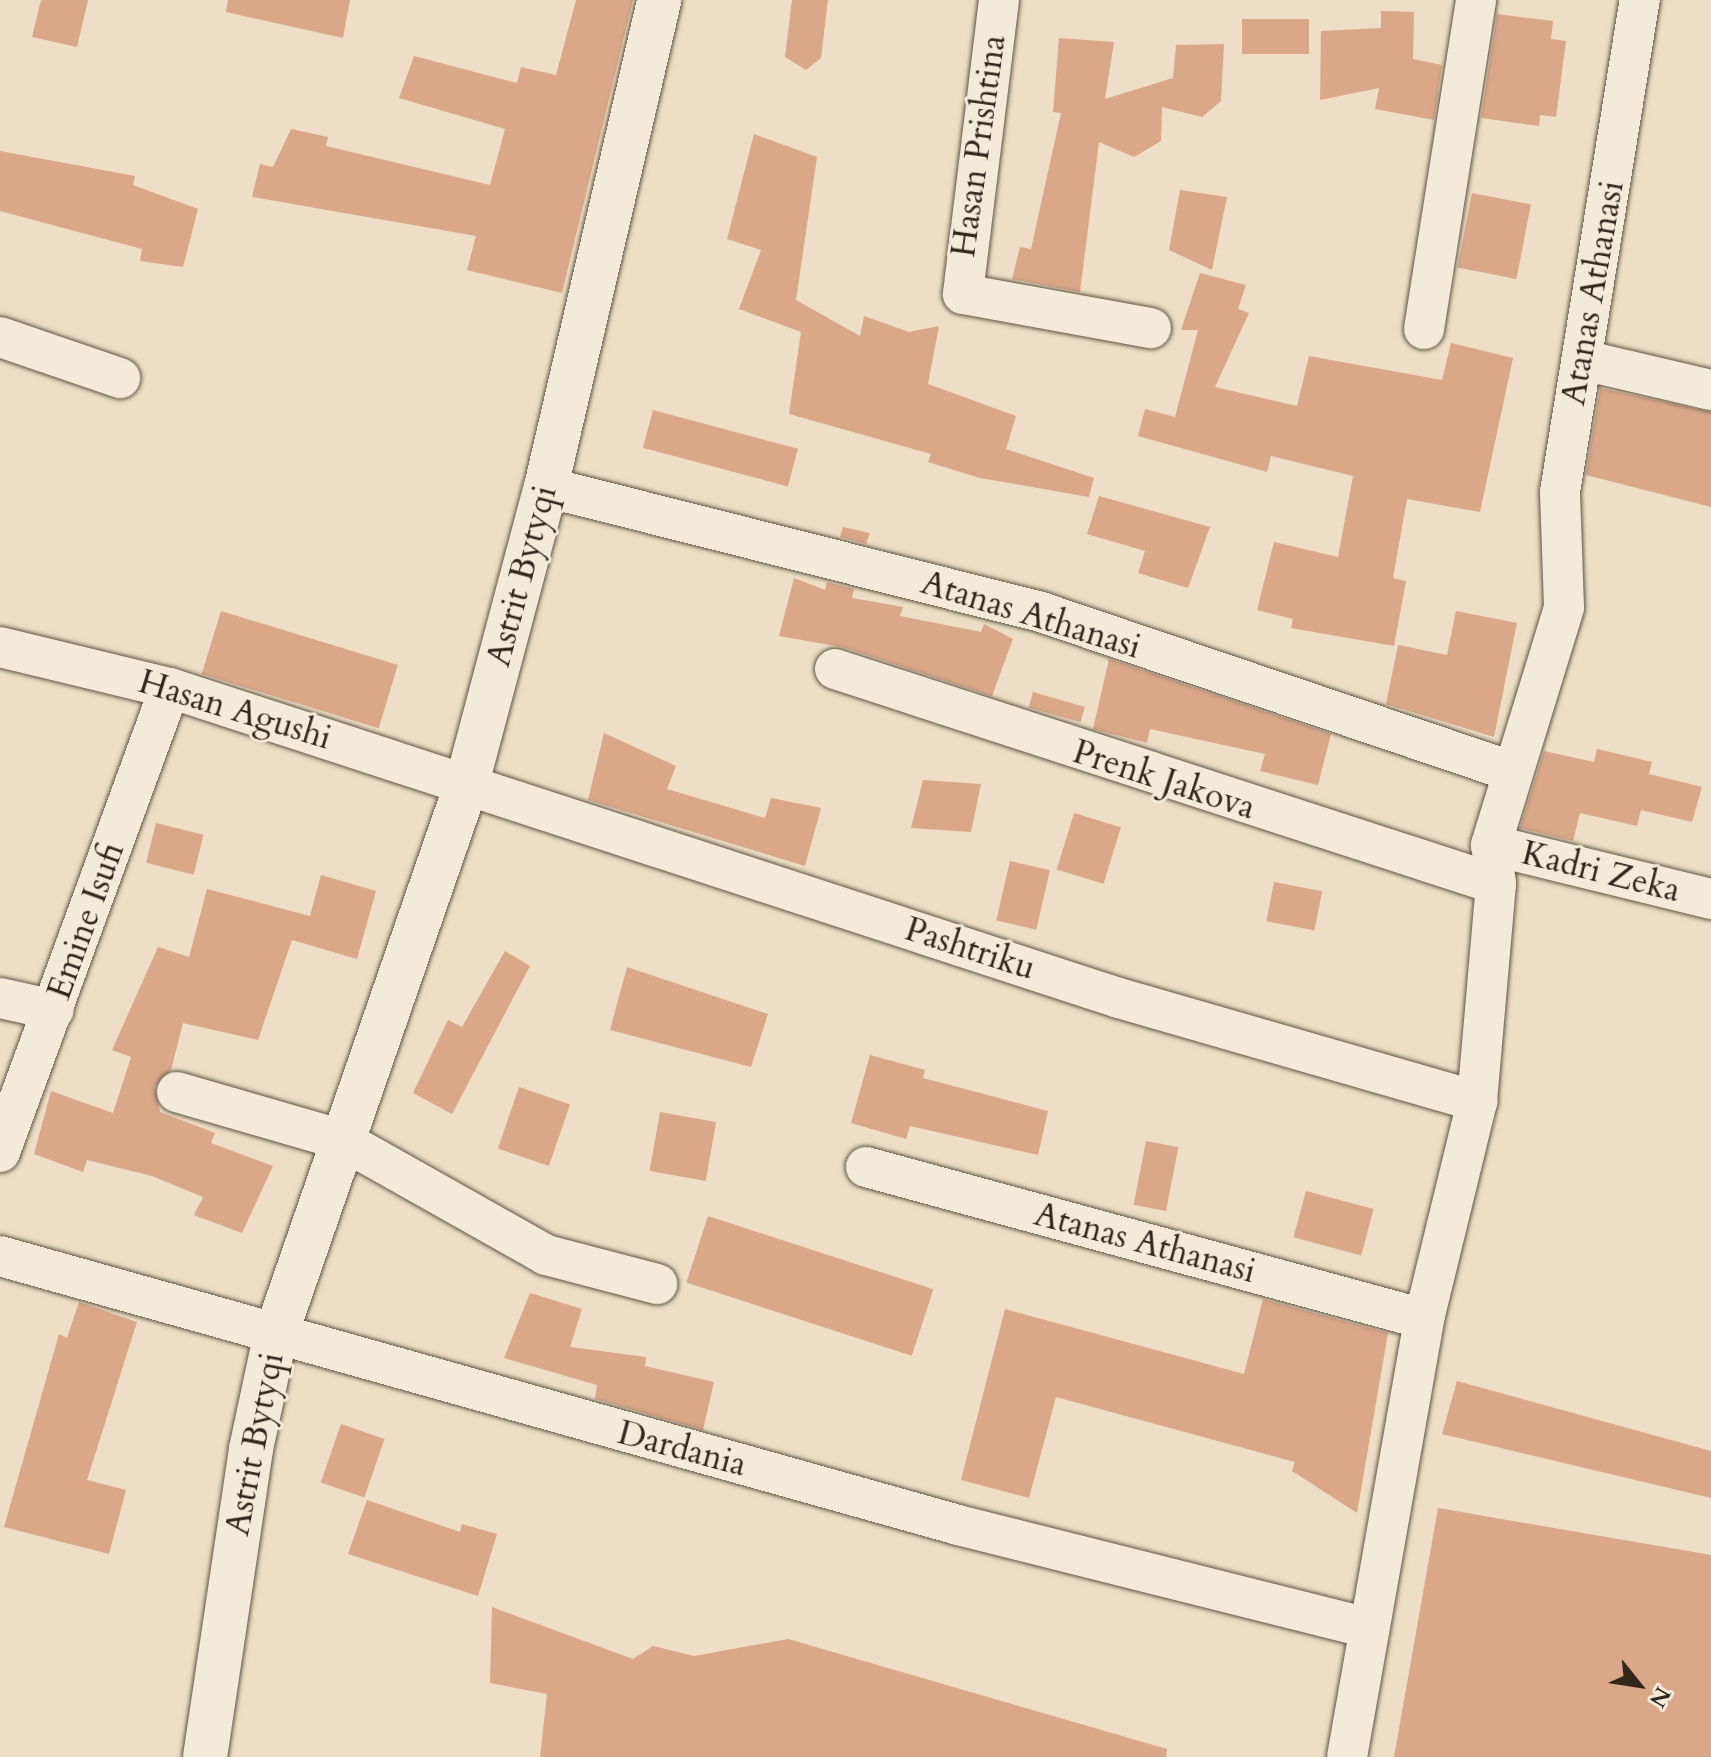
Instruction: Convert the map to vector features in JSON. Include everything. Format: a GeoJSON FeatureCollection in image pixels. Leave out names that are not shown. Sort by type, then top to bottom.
{"type":"FeatureCollection","features":[{"type":"Feature","properties":{"kind":"street","name":"Astrit Bytyqi"},"geometry":{"type":"LineString","coordinates":[[205,1757],[251,1449],[275,1337],[467,783],[546,487],[659,0]]}},
{"type":"Feature","properties":{"kind":"street","name":"Hasan Prishtina"},"geometry":{"type":"LineString","coordinates":[[999,0],[963,294],[1151,328]]}},
{"type":"Feature","properties":{"kind":"street"},"geometry":{"type":"LineString","coordinates":[[1424,329],[1476,0]]}},
{"type":"Feature","properties":{"kind":"street","name":"Atanas Athanasi"},"geometry":{"type":"LineString","coordinates":[[1347,1757],[1367,1628],[1424,1319],[1477,1101],[1496,884],[1491,845],[1509,770],[1564,607],[1560,492],[1640,0]]}},
{"type":"Feature","properties":{"kind":"street"},"geometry":{"type":"LineString","coordinates":[[0,337],[120,378]]}},
{"type":"Feature","properties":{"kind":"street"},"geometry":{"type":"LineString","coordinates":[[1583,360],[1711,390]]}},
{"type":"Feature","properties":{"kind":"street","name":"Atanas Athanasi"},"geometry":{"type":"LineString","coordinates":[[546,487],[1041,612],[1509,770]]}},
{"type":"Feature","properties":{"kind":"street","name":"Hasan Agushi"},"geometry":{"type":"LineString","coordinates":[[0,647],[170,688],[467,783]]}},
{"type":"Feature","properties":{"kind":"street","name":"Prenk Jakova"},"geometry":{"type":"LineString","coordinates":[[835,669],[1496,884]]}},
{"type":"Feature","properties":{"kind":"street","name":"Emine Isufi"},"geometry":{"type":"LineString","coordinates":[[0,1152],[170,688]]}},
{"type":"Feature","properties":{"kind":"street","name":"Pashtriku"},"geometry":{"type":"LineString","coordinates":[[467,783],[1119,998],[1477,1101]]}},
{"type":"Feature","properties":{"kind":"street","name":"Kadri Zeka"},"geometry":{"type":"LineString","coordinates":[[1491,845],[1711,899]]}},
{"type":"Feature","properties":{"kind":"street"},"geometry":{"type":"LineString","coordinates":[[0,998],[54,1010]]}},
{"type":"Feature","properties":{"kind":"street"},"geometry":{"type":"LineString","coordinates":[[177,1092],[342,1140],[546,1255],[657,1284]]}},
{"type":"Feature","properties":{"kind":"street","name":"Atanas Athanasi"},"geometry":{"type":"LineString","coordinates":[[866,1167],[1424,1319]]}},
{"type":"Feature","properties":{"kind":"street","name":"Dardania"},"geometry":{"type":"LineString","coordinates":[[0,1256],[275,1337],[1367,1628]]}},
{"type":"Feature","properties":{"kind":"building"},"geometry":{"type":"Polygon","coordinates":[[[41,0],[88,0],[77,47],[32,37],[41,0]]]}},
{"type":"Feature","properties":{"kind":"building"},"geometry":{"type":"Polygon","coordinates":[[[228,0],[350,0],[343,38],[226,12],[228,0]]]}},
{"type":"Feature","properties":{"kind":"building"},"geometry":{"type":"Polygon","coordinates":[[[576,0],[633,0],[562,293],[467,270],[476,236],[252,197],[260,164],[273,167],[291,129],[328,137],[326,146],[490,185],[505,129],[399,98],[414,56],[517,83],[521,67],[556,75],[576,0]]]}},
{"type":"Feature","properties":{"kind":"building"},"geometry":{"type":"Polygon","coordinates":[[[792,0],[828,0],[821,58],[806,70],[785,57],[792,0]]]}},
{"type":"Feature","properties":{"kind":"building"},"geometry":{"type":"Polygon","coordinates":[[[1381,11],[1414,12],[1413,59],[1442,65],[1434,120],[1375,109],[1379,88],[1320,100],[1321,31],[1381,28],[1381,11]]]}},
{"type":"Feature","properties":{"kind":"building"},"geometry":{"type":"Polygon","coordinates":[[[1497,14],[1553,21],[1551,39],[1566,41],[1556,117],[1540,115],[1539,126],[1481,118],[1497,14]]]}},
{"type":"Feature","properties":{"kind":"building"},"geometry":{"type":"Polygon","coordinates":[[[1242,19],[1309,19],[1309,54],[1242,54],[1242,19]]]}},
{"type":"Feature","properties":{"kind":"building"},"geometry":{"type":"Polygon","coordinates":[[[1059,38],[1114,42],[1105,99],[1173,78],[1176,45],[1224,44],[1221,101],[1202,117],[1162,107],[1161,141],[1134,157],[1099,142],[1080,292],[1012,279],[1020,247],[1031,249],[1061,113],[1053,112],[1059,38]]]}},
{"type":"Feature","properties":{"kind":"building"},"geometry":{"type":"Polygon","coordinates":[[[754,134],[817,157],[796,300],[860,336],[864,316],[909,332],[939,326],[928,384],[1016,416],[1006,449],[1094,478],[1089,497],[980,478],[928,462],[931,454],[789,414],[801,332],[739,309],[761,250],[727,239],[754,134]]]}},
{"type":"Feature","properties":{"kind":"building"},"geometry":{"type":"Polygon","coordinates":[[[0,151],[135,176],[133,185],[198,209],[183,267],[140,261],[142,249],[0,211],[0,151]]]}},
{"type":"Feature","properties":{"kind":"building"},"geometry":{"type":"Polygon","coordinates":[[[1180,190],[1227,197],[1212,270],[1169,250],[1180,190]]]}},
{"type":"Feature","properties":{"kind":"building"},"geometry":{"type":"Polygon","coordinates":[[[1472,193],[1531,204],[1516,279],[1457,268],[1472,193]]]}},
{"type":"Feature","properties":{"kind":"building"},"geometry":{"type":"Polygon","coordinates":[[[1200,273],[1246,285],[1238,309],[1249,313],[1215,387],[1297,406],[1309,356],[1442,380],[1451,343],[1513,358],[1480,512],[1407,499],[1393,578],[1406,581],[1394,646],[1291,628],[1293,619],[1257,610],[1274,542],[1338,557],[1353,476],[1271,456],[1267,472],[1138,436],[1145,409],[1175,417],[1198,330],[1181,330],[1200,273]]]}},
{"type":"Feature","properties":{"kind":"building"},"geometry":{"type":"Polygon","coordinates":[[[1600,388],[1711,412],[1711,507],[1586,475],[1600,388]]]}},
{"type":"Feature","properties":{"kind":"building"},"geometry":{"type":"Polygon","coordinates":[[[653,410],[798,449],[788,486],[643,448],[653,410]]]}},
{"type":"Feature","properties":{"kind":"building"},"geometry":{"type":"Polygon","coordinates":[[[1099,496],[1210,527],[1188,588],[1138,573],[1145,551],[1087,534],[1099,496]]]}},
{"type":"Feature","properties":{"kind":"building"},"geometry":{"type":"Polygon","coordinates":[[[843,527],[870,533],[866,544],[840,537],[843,527]]]}},
{"type":"Feature","properties":{"kind":"building"},"geometry":{"type":"Polygon","coordinates":[[[794,578],[825,590],[827,582],[854,589],[852,598],[903,607],[900,616],[981,632],[984,624],[1013,639],[992,696],[842,647],[779,636],[794,578]]]}},
{"type":"Feature","properties":{"kind":"building"},"geometry":{"type":"Polygon","coordinates":[[[221,611],[398,665],[379,728],[202,674],[221,611]]]}},
{"type":"Feature","properties":{"kind":"building"},"geometry":{"type":"Polygon","coordinates":[[[1456,611],[1517,623],[1494,737],[1386,704],[1398,645],[1447,655],[1456,611]]]}},
{"type":"Feature","properties":{"kind":"building"},"geometry":{"type":"Polygon","coordinates":[[[1109,659],[1331,734],[1318,785],[1260,771],[1265,754],[1150,729],[1147,743],[1093,729],[1109,659]]]}},
{"type":"Feature","properties":{"kind":"building"},"geometry":{"type":"Polygon","coordinates":[[[1033,692],[1085,707],[1080,722],[1029,707],[1033,692]]]}},
{"type":"Feature","properties":{"kind":"building"},"geometry":{"type":"Polygon","coordinates":[[[604,733],[676,766],[667,789],[765,818],[771,798],[821,808],[805,866],[588,800],[604,733]]]}},
{"type":"Feature","properties":{"kind":"building"},"geometry":{"type":"Polygon","coordinates":[[[1597,749],[1652,762],[1649,774],[1702,787],[1692,822],[1641,810],[1637,826],[1580,813],[1573,841],[1520,828],[1544,751],[1594,762],[1597,749]]]}},
{"type":"Feature","properties":{"kind":"building"},"geometry":{"type":"Polygon","coordinates":[[[923,780],[981,784],[971,832],[911,828],[923,780]]]}},
{"type":"Feature","properties":{"kind":"building"},"geometry":{"type":"Polygon","coordinates":[[[1074,813],[1121,827],[1104,884],[1057,869],[1074,813]]]}},
{"type":"Feature","properties":{"kind":"building"},"geometry":{"type":"Polygon","coordinates":[[[156,823],[204,835],[194,875],[146,863],[156,823]]]}},
{"type":"Feature","properties":{"kind":"building"},"geometry":{"type":"Polygon","coordinates":[[[1010,861],[1050,870],[1036,930],[996,920],[1010,861]]]}},
{"type":"Feature","properties":{"kind":"building"},"geometry":{"type":"Polygon","coordinates":[[[321,875],[376,891],[357,959],[292,940],[258,1040],[183,1023],[171,1070],[155,1086],[160,1112],[215,1133],[211,1143],[273,1166],[242,1233],[194,1215],[203,1197],[152,1176],[87,1160],[83,1172],[34,1154],[51,1091],[113,1113],[131,1057],[112,1050],[158,947],[189,957],[207,889],[310,916],[321,875]]]}},
{"type":"Feature","properties":{"kind":"building"},"geometry":{"type":"Polygon","coordinates":[[[1274,882],[1322,891],[1314,931],[1266,921],[1274,882]]]}},
{"type":"Feature","properties":{"kind":"building"},"geometry":{"type":"Polygon","coordinates":[[[505,951],[530,966],[452,1114],[413,1093],[448,1020],[462,1027],[505,951]]]}},
{"type":"Feature","properties":{"kind":"building"},"geometry":{"type":"Polygon","coordinates":[[[627,967],[768,1014],[751,1067],[610,1030],[627,967]]]}},
{"type":"Feature","properties":{"kind":"building"},"geometry":{"type":"Polygon","coordinates":[[[870,1055],[925,1070],[923,1078],[1048,1111],[1038,1155],[910,1126],[906,1139],[851,1123],[870,1055]]]}},
{"type":"Feature","properties":{"kind":"building"},"geometry":{"type":"Polygon","coordinates":[[[519,1087],[570,1105],[549,1166],[498,1148],[519,1087]]]}},
{"type":"Feature","properties":{"kind":"building"},"geometry":{"type":"Polygon","coordinates":[[[660,1112],[716,1122],[706,1181],[650,1171],[660,1112]]]}},
{"type":"Feature","properties":{"kind":"building"},"geometry":{"type":"Polygon","coordinates":[[[1146,1141],[1178,1147],[1166,1211],[1134,1205],[1146,1141]]]}},
{"type":"Feature","properties":{"kind":"building"},"geometry":{"type":"Polygon","coordinates":[[[1306,1191],[1374,1209],[1361,1255],[1294,1237],[1306,1191]]]}},
{"type":"Feature","properties":{"kind":"building"},"geometry":{"type":"Polygon","coordinates":[[[708,1216],[933,1289],[912,1356],[686,1283],[708,1216]]]}},
{"type":"Feature","properties":{"kind":"building"},"geometry":{"type":"Polygon","coordinates":[[[530,1293],[582,1309],[570,1347],[646,1357],[645,1366],[714,1382],[703,1430],[595,1399],[597,1385],[504,1358],[530,1293]]]}},
{"type":"Feature","properties":{"kind":"building"},"geometry":{"type":"Polygon","coordinates":[[[1263,1299],[1388,1333],[1357,1513],[1292,1471],[1295,1462],[1056,1397],[1029,1498],[961,1480],[1005,1309],[1244,1374],[1263,1299]]]}},
{"type":"Feature","properties":{"kind":"building"},"geometry":{"type":"Polygon","coordinates":[[[79,1302],[137,1322],[87,1480],[126,1490],[109,1554],[4,1527],[59,1334],[67,1338],[79,1302]]]}},
{"type":"Feature","properties":{"kind":"building"},"geometry":{"type":"Polygon","coordinates":[[[1457,1381],[1711,1451],[1711,1498],[1442,1434],[1457,1381]]]}},
{"type":"Feature","properties":{"kind":"building"},"geometry":{"type":"Polygon","coordinates":[[[341,1424],[384,1439],[364,1498],[321,1483],[341,1424]]]}},
{"type":"Feature","properties":{"kind":"building"},"geometry":{"type":"Polygon","coordinates":[[[367,1500],[460,1532],[462,1524],[497,1534],[478,1596],[348,1554],[367,1500]]]}},
{"type":"Feature","properties":{"kind":"building"},"geometry":{"type":"Polygon","coordinates":[[[1438,1508],[1711,1555],[1711,1757],[1394,1757],[1438,1508]]]}},
{"type":"Feature","properties":{"kind":"building"},"geometry":{"type":"Polygon","coordinates":[[[492,1607],[633,1659],[653,1646],[694,1656],[788,1639],[1167,1749],[1166,1757],[540,1757],[547,1694],[490,1683],[492,1607]]]}}]}
